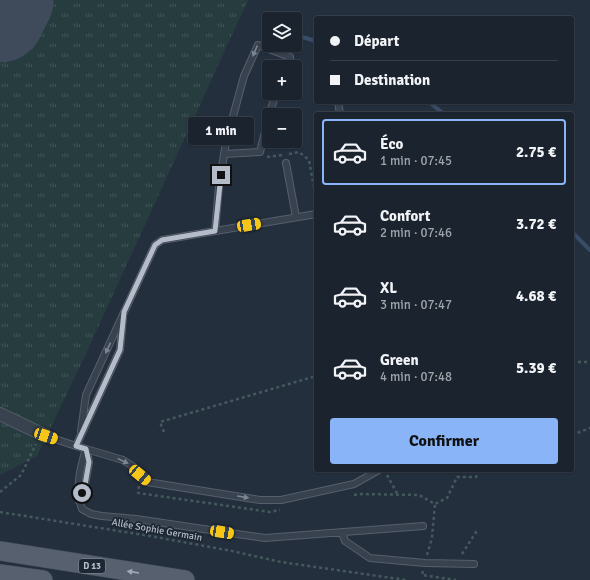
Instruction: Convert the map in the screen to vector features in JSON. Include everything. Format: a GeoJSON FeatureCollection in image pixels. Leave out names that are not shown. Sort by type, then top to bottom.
{"type":"FeatureCollection","features":[{"type":"Feature","properties":{"kind":"main road","name":"D 13"},"geometry":{"type":"LineString","coordinates":[[0,551],[185,580]]}},
{"type":"Feature","properties":{"kind":"main road"},"geometry":{"type":"LineString","coordinates":[[0,574],[43,580]]}},
{"type":"Feature","properties":{"kind":"street"},"geometry":{"type":"LineString","coordinates":[[0,414],[44,435]]}},
{"type":"Feature","properties":{"kind":"lane"},"geometry":{"type":"LineString","coordinates":[[215,231],[219,186],[226,142],[244,76],[258,44],[290,57],[289,60]]}},
{"type":"Feature","properties":{"kind":"lane"},"geometry":{"type":"LineString","coordinates":[[224,154],[260,152],[262,144]]}},
{"type":"Feature","properties":{"kind":"lane"},"geometry":{"type":"LineString","coordinates":[[286,163],[296,217]]}},
{"type":"Feature","properties":{"kind":"lane"},"geometry":{"type":"LineString","coordinates":[[81,431],[86,395],[155,245],[162,240],[314,214]]}},
{"type":"Feature","properties":{"kind":"lane"},"geometry":{"type":"LineString","coordinates":[[76,446],[81,431],[120,350],[124,312]]}},
{"type":"Feature","properties":{"kind":"lane"},"geometry":{"type":"LineString","coordinates":[[44,435],[124,460],[134,467],[147,482],[260,500],[281,500],[354,484],[375,472]]}},
{"type":"Feature","properties":{"kind":"lane"},"geometry":{"type":"LineString","coordinates":[[86,449],[89,462],[85,485],[79,501],[82,509],[91,514],[265,538],[423,526]]}},
{"type":"Feature","properties":{"kind":"lane"},"geometry":{"type":"LineString","coordinates":[[342,532],[345,542],[370,558],[425,563],[474,564]]}},
{"type":"Feature","properties":{"kind":"path"},"geometry":{"type":"LineString","coordinates":[[574,362],[590,362]]}},
{"type":"Feature","properties":{"kind":"path"},"geometry":{"type":"LineString","coordinates":[[164,432],[160,422],[314,377]]}},
{"type":"Feature","properties":{"kind":"path"},"geometry":{"type":"LineString","coordinates":[[574,433],[590,428]]}},
{"type":"Feature","properties":{"kind":"path"},"geometry":{"type":"LineString","coordinates":[[0,492],[21,475],[44,435]]}},
{"type":"Feature","properties":{"kind":"path"},"geometry":{"type":"LineString","coordinates":[[386,474],[398,495]]}},
{"type":"Feature","properties":{"kind":"path"},"geometry":{"type":"LineString","coordinates":[[436,504],[432,538],[422,575],[456,580]]}},
{"type":"Feature","properties":{"kind":"path","name":"Allée Sophie Germain"},"geometry":{"type":"LineString","coordinates":[[0,512],[150,536],[232,551],[281,562],[406,580]]}},
{"type":"Feature","properties":{"kind":"path"},"geometry":{"type":"LineString","coordinates":[[456,563],[478,529]]}},
{"type":"Feature","properties":{"kind":"green space"},"geometry":{"type":"Polygon","coordinates":[[[0,0],[248,0],[84,358],[37,456],[0,475],[0,0]]]}},
{"type":"Feature","properties":{"kind":"waterway"},"geometry":{"type":"LineString","coordinates":[[302,37],[314,40]]}},
{"type":"Feature","properties":{"kind":"waterway"},"geometry":{"type":"LineString","coordinates":[[432,104],[442,112]]}},
{"type":"Feature","properties":{"kind":"waterway"},"geometry":{"type":"LineString","coordinates":[[574,234],[590,250]]}},
{"type":"Feature","properties":{"kind":"runway"},"geometry":{"type":"LineString","coordinates":[[0,18],[9,0]]}},
{"type":"Feature","properties":{"kind":"route"},"geometry":{"type":"LineString","coordinates":[[82,493],[89,462],[86,449],[76,446],[81,431],[120,350],[124,312],[155,245],[162,240],[215,231],[221,175]]}}]}
